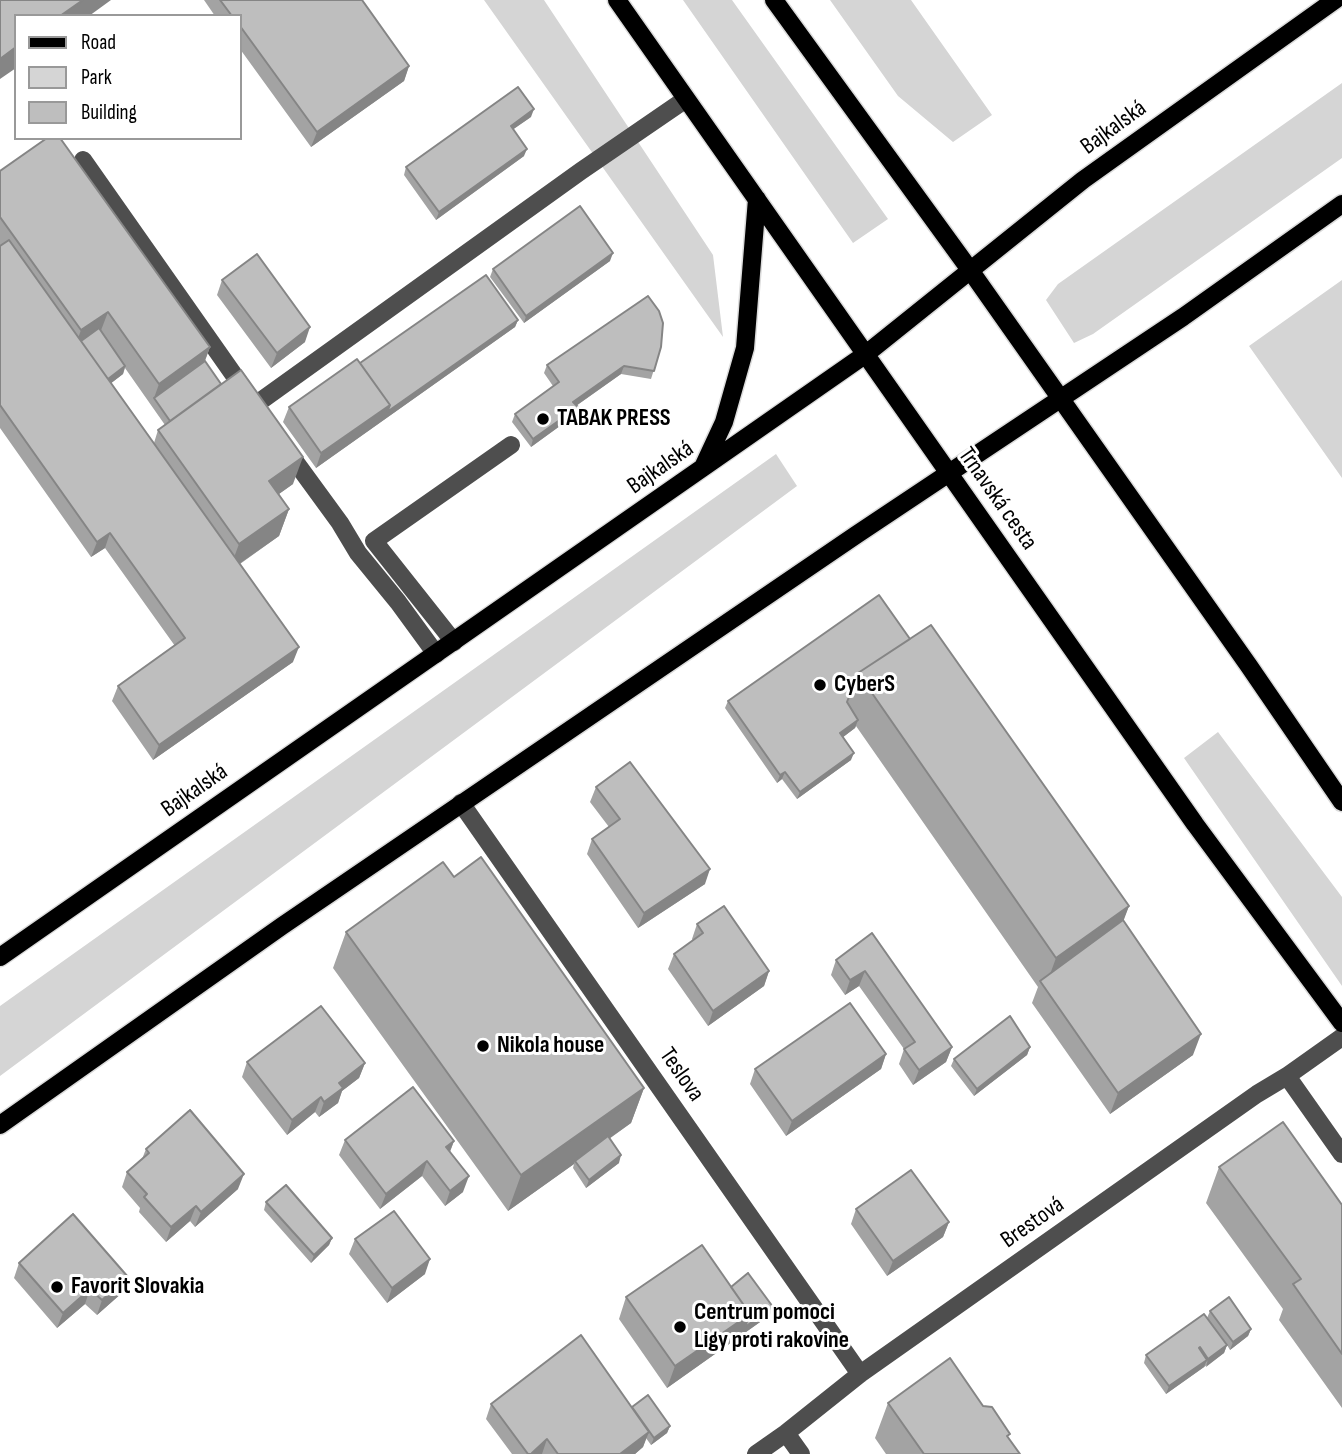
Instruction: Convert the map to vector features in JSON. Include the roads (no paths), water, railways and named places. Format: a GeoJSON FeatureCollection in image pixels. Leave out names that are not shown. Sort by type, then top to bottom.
{"type":"FeatureCollection","features":[{"type":"Feature","properties":{"kind":"main road","name":"Trnavská cesta"},"geometry":{"type":"LineString","coordinates":[[617,0],[1195,824],[1342,1023]]}},
{"type":"Feature","properties":{"kind":"main road"},"geometry":{"type":"LineString","coordinates":[[774,0],[970,270],[1342,802]]}},
{"type":"Feature","properties":{"kind":"main road","name":"Bajkalská"},"geometry":{"type":"LineString","coordinates":[[0,957],[866,354],[1083,180],[1335,0]]}},
{"type":"Feature","properties":{"kind":"main road"},"geometry":{"type":"LineString","coordinates":[[703,468],[724,422],[745,348],[757,200]]}},
{"type":"Feature","properties":{"kind":"main road"},"geometry":{"type":"LineString","coordinates":[[0,1125],[461,803],[1183,317],[1342,204]]}},
{"type":"Feature","properties":{"kind":"street"},"geometry":{"type":"LineString","coordinates":[[83,160],[259,410],[581,171],[686,99]]}},
{"type":"Feature","properties":{"kind":"street"},"geometry":{"type":"LineString","coordinates":[[279,438],[340,523],[358,553],[436,654]]}},
{"type":"Feature","properties":{"kind":"street"},"geometry":{"type":"LineString","coordinates":[[358,553],[511,446]]}},
{"type":"Feature","properties":{"kind":"street"},"geometry":{"type":"LineString","coordinates":[[374,541],[454,642]]}},
{"type":"Feature","properties":{"kind":"street","name":"Teslova"},"geometry":{"type":"LineString","coordinates":[[461,803],[860,1374]]}},
{"type":"Feature","properties":{"kind":"street","name":"Brestová"},"geometry":{"type":"LineString","coordinates":[[756,1454],[860,1374],[1342,1037]]}},
{"type":"Feature","properties":{"kind":"street"},"geometry":{"type":"LineString","coordinates":[[1287,1076],[1342,1154]]}},
{"type":"Feature","properties":{"kind":"street"},"geometry":{"type":"LineString","coordinates":[[786,1433],[801,1454]]}},
{"type":"Feature","properties":{"kind":"place","name":"TABAK PRESS"},"geometry":{"type":"Point","coordinates":[543,419]}},
{"type":"Feature","properties":{"kind":"place","name":"CyberS"},"geometry":{"type":"Point","coordinates":[820,685]}},
{"type":"Feature","properties":{"kind":"place","name":"Nikola house"},"geometry":{"type":"Point","coordinates":[483,1046]}},
{"type":"Feature","properties":{"kind":"place","name":"Favorit Slovakia"},"geometry":{"type":"Point","coordinates":[57,1287]}},
{"type":"Feature","properties":{"kind":"place","name":"Centrum pomoci Ligy proti rakovine"},"geometry":{"type":"Point","coordinates":[680,1327]}}]}
